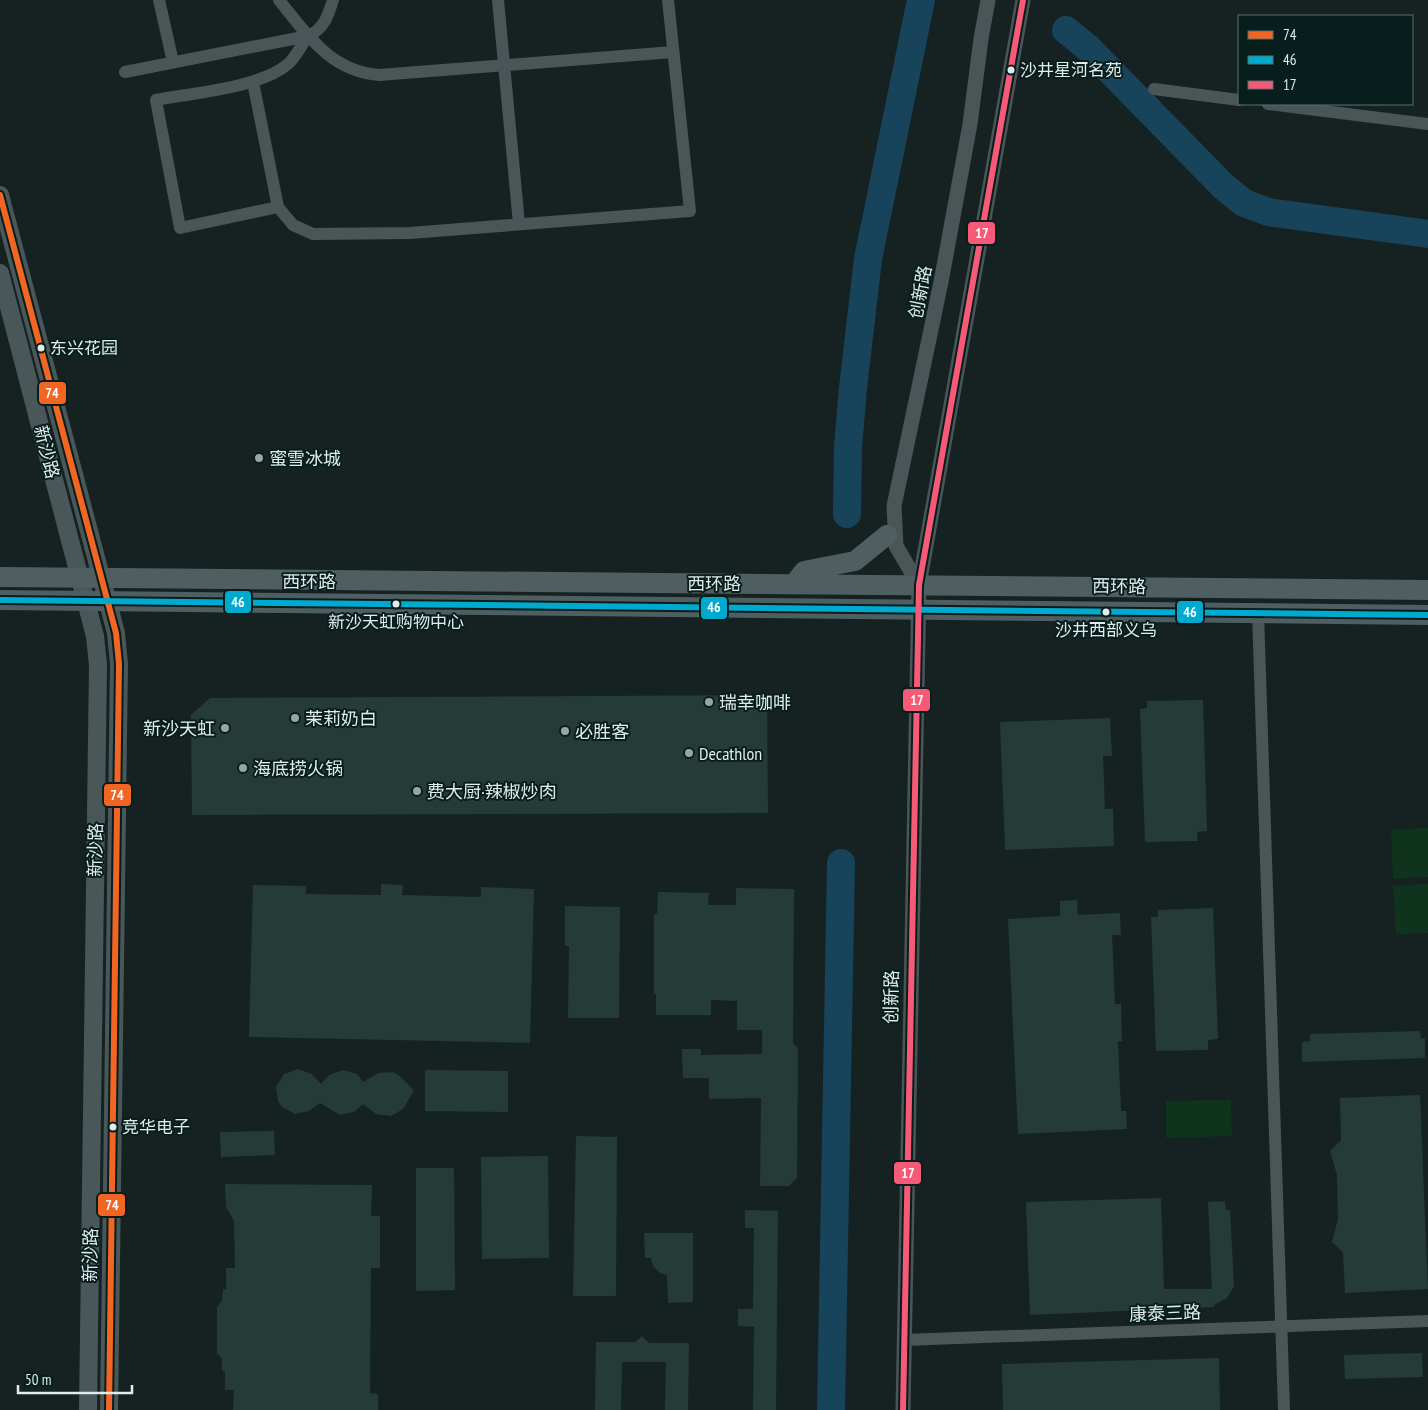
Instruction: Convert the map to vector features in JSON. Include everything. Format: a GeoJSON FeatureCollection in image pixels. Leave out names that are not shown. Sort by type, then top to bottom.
{"type":"FeatureCollection","features":[{"type":"Feature","properties":{"kind":"main road","name":"新沙路"},"geometry":{"type":"LineString","coordinates":[[0,194],[108,601],[116,633],[119,664],[110,1410]]}},
{"type":"Feature","properties":{"kind":"main road","name":"新沙路"},"geometry":{"type":"LineString","coordinates":[[0,273],[95,636],[98,665],[88,1410]]}},
{"type":"Feature","properties":{"kind":"main road"},"geometry":{"type":"LineString","coordinates":[[794,584],[804,571],[855,562],[887,535]]}},
{"type":"Feature","properties":{"kind":"main road","name":"西环路"},"geometry":{"type":"LineString","coordinates":[[0,577],[1428,590]]}},
{"type":"Feature","properties":{"kind":"main road","name":"西环路"},"geometry":{"type":"LineString","coordinates":[[0,600],[1428,615]]}},
{"type":"Feature","properties":{"kind":"street"},"geometry":{"type":"LineString","coordinates":[[159,0],[173,62]]}},
{"type":"Feature","properties":{"kind":"street"},"geometry":{"type":"LineString","coordinates":[[279,0],[308,36],[344,67],[361,73],[380,74],[504,67],[673,52]]}},
{"type":"Feature","properties":{"kind":"street"},"geometry":{"type":"LineString","coordinates":[[125,72],[308,36],[317,32],[324,24],[333,0]]}},
{"type":"Feature","properties":{"kind":"street"},"geometry":{"type":"LineString","coordinates":[[498,0],[519,224]]}},
{"type":"Feature","properties":{"kind":"street"},"geometry":{"type":"LineString","coordinates":[[253,82],[278,207],[293,225],[313,234],[410,233],[690,210],[668,0]]}},
{"type":"Feature","properties":{"kind":"street","name":"创新路"},"geometry":{"type":"LineString","coordinates":[[918,584],[896,546],[894,506],[925,365],[948,245],[970,124],[980,39],[988,0]]}},
{"type":"Feature","properties":{"kind":"street","name":"创新路"},"geometry":{"type":"LineString","coordinates":[[903,1410],[918,584],[1023,0]]}},
{"type":"Feature","properties":{"kind":"street"},"geometry":{"type":"LineString","coordinates":[[278,207],[180,228],[156,100],[253,82],[289,64],[308,36]]}},
{"type":"Feature","properties":{"kind":"street"},"geometry":{"type":"LineString","coordinates":[[1154,89],[1238,100]]}},
{"type":"Feature","properties":{"kind":"street"},"geometry":{"type":"LineString","coordinates":[[1276,105],[1428,124]]}},
{"type":"Feature","properties":{"kind":"street"},"geometry":{"type":"LineString","coordinates":[[1258,613],[1284,1410]]}},
{"type":"Feature","properties":{"kind":"street","name":"康泰三路"},"geometry":{"type":"LineString","coordinates":[[904,1340],[1428,1322]]}},
{"type":"Feature","properties":{"kind":"green space"},"geometry":{"type":"Polygon","coordinates":[[[1428,828],[1428,877],[1393,879],[1391,830],[1428,828]]]}},
{"type":"Feature","properties":{"kind":"green space"},"geometry":{"type":"Polygon","coordinates":[[[1428,884],[1428,933],[1396,935],[1393,886],[1428,884]]]}},
{"type":"Feature","properties":{"kind":"green space"},"geometry":{"type":"Polygon","coordinates":[[[1231,1100],[1232,1136],[1166,1138],[1166,1101],[1231,1100]]]}},
{"type":"Feature","properties":{"kind":"building"},"geometry":{"type":"Polygon","coordinates":[[[767,695],[768,813],[192,815],[191,715],[210,698],[767,695]]]}},
{"type":"Feature","properties":{"kind":"building"},"geometry":{"type":"Polygon","coordinates":[[[1203,700],[1207,831],[1197,832],[1198,841],[1145,842],[1140,709],[1147,708],[1147,701],[1203,700]]]}},
{"type":"Feature","properties":{"kind":"building"},"geometry":{"type":"Polygon","coordinates":[[[1110,718],[1112,756],[1103,756],[1105,809],[1113,809],[1114,846],[1005,850],[1000,722],[1110,718]]]}},
{"type":"Feature","properties":{"kind":"building"},"geometry":{"type":"Polygon","coordinates":[[[381,884],[403,885],[402,895],[481,897],[481,887],[534,889],[530,1043],[249,1037],[253,885],[306,886],[306,894],[381,895],[381,884]]]}},
{"type":"Feature","properties":{"kind":"building"},"geometry":{"type":"Polygon","coordinates":[[[736,888],[794,889],[793,1043],[798,1048],[797,1178],[789,1186],[760,1186],[761,1098],[709,1099],[709,1078],[683,1078],[682,1049],[701,1049],[701,1055],[762,1054],[762,1030],[737,1030],[737,1001],[711,1000],[711,1015],[656,1015],[656,994],[654,994],[654,914],[657,914],[658,892],[709,893],[708,905],[736,905],[736,888]]]}},
{"type":"Feature","properties":{"kind":"building"},"geometry":{"type":"Polygon","coordinates":[[[1077,900],[1078,915],[1120,913],[1121,935],[1112,935],[1115,1004],[1121,1004],[1122,1041],[1118,1041],[1121,1111],[1126,1111],[1127,1129],[1018,1134],[1008,919],[1060,916],[1060,901],[1077,900]]]}},
{"type":"Feature","properties":{"kind":"building"},"geometry":{"type":"Polygon","coordinates":[[[565,906],[620,907],[619,1018],[568,1018],[569,946],[565,946],[565,906]]]}},
{"type":"Feature","properties":{"kind":"building"},"geometry":{"type":"Polygon","coordinates":[[[1213,908],[1218,1039],[1208,1040],[1208,1050],[1156,1051],[1151,917],[1158,917],[1158,910],[1213,908]]]}},
{"type":"Feature","properties":{"kind":"building"},"geometry":{"type":"Polygon","coordinates":[[[1420,1031],[1421,1038],[1425,1038],[1425,1058],[1302,1062],[1302,1042],[1310,1041],[1310,1034],[1420,1031]]]}},
{"type":"Feature","properties":{"kind":"building"},"geometry":{"type":"Polygon","coordinates":[[[298,1069],[312,1074],[321,1084],[329,1075],[343,1070],[357,1074],[363,1082],[379,1073],[393,1072],[400,1076],[414,1091],[403,1109],[391,1116],[376,1114],[363,1104],[354,1112],[340,1115],[320,1103],[309,1111],[295,1114],[282,1107],[278,1101],[276,1087],[284,1074],[298,1069]]]}},
{"type":"Feature","properties":{"kind":"building"},"geometry":{"type":"Polygon","coordinates":[[[425,1070],[508,1071],[508,1112],[425,1111],[425,1070]]]}},
{"type":"Feature","properties":{"kind":"building"},"geometry":{"type":"Polygon","coordinates":[[[1420,1095],[1428,1289],[1345,1293],[1343,1252],[1332,1242],[1338,1219],[1337,1175],[1330,1151],[1341,1140],[1340,1098],[1420,1095]]]}},
{"type":"Feature","properties":{"kind":"building"},"geometry":{"type":"Polygon","coordinates":[[[274,1131],[275,1155],[221,1157],[220,1132],[274,1131]]]}},
{"type":"Feature","properties":{"kind":"building"},"geometry":{"type":"Polygon","coordinates":[[[576,1136],[617,1137],[616,1296],[573,1296],[576,1136]]]}},
{"type":"Feature","properties":{"kind":"building"},"geometry":{"type":"Polygon","coordinates":[[[548,1156],[549,1258],[482,1259],[481,1157],[548,1156]]]}},
{"type":"Feature","properties":{"kind":"building"},"geometry":{"type":"Polygon","coordinates":[[[416,1168],[454,1168],[455,1290],[416,1291],[416,1168]]]}},
{"type":"Feature","properties":{"kind":"building"},"geometry":{"type":"Polygon","coordinates":[[[225,1184],[372,1185],[371,1216],[380,1216],[380,1268],[371,1268],[370,1393],[378,1394],[378,1410],[233,1410],[234,1390],[225,1390],[225,1371],[222,1371],[222,1359],[217,1353],[217,1307],[222,1301],[223,1289],[226,1289],[226,1268],[235,1268],[234,1221],[226,1207],[225,1184]]]}},
{"type":"Feature","properties":{"kind":"building"},"geometry":{"type":"Polygon","coordinates":[[[1161,1198],[1164,1289],[1212,1289],[1208,1202],[1225,1201],[1226,1210],[1230,1210],[1234,1286],[1227,1298],[1214,1305],[1214,1307],[1030,1315],[1026,1202],[1161,1198]]]}},
{"type":"Feature","properties":{"kind":"building"},"geometry":{"type":"Polygon","coordinates":[[[745,1210],[778,1211],[776,1410],[753,1410],[754,1327],[738,1326],[738,1309],[753,1309],[754,1228],[745,1228],[745,1210]]]}},
{"type":"Feature","properties":{"kind":"building"},"geometry":{"type":"Polygon","coordinates":[[[644,1233],[693,1233],[693,1302],[668,1303],[667,1275],[660,1273],[653,1266],[651,1258],[645,1258],[644,1233]]]}},
{"type":"Feature","properties":{"kind":"building"},"geometry":{"type":"Polygon","coordinates":[[[642,1336],[649,1343],[689,1343],[688,1410],[665,1410],[666,1362],[622,1362],[621,1410],[595,1410],[596,1342],[635,1342],[642,1336]]]}},
{"type":"Feature","properties":{"kind":"building"},"geometry":{"type":"Polygon","coordinates":[[[1422,1353],[1423,1377],[1345,1379],[1344,1355],[1422,1353]]]}},
{"type":"Feature","properties":{"kind":"building"},"geometry":{"type":"Polygon","coordinates":[[[1219,1358],[1220,1410],[1003,1410],[1002,1364],[1219,1358]]]}},
{"type":"Feature","properties":{"kind":"waterway"},"geometry":{"type":"LineString","coordinates":[[847,514],[848,447],[868,259],[921,0]]}},
{"type":"Feature","properties":{"kind":"waterway"},"geometry":{"type":"LineString","coordinates":[[1066,30],[1088,48],[1223,186],[1244,203],[1268,212],[1428,234]]}},
{"type":"Feature","properties":{"kind":"waterway"},"geometry":{"type":"LineString","coordinates":[[831,1410],[841,863]]}},
{"type":"Feature","properties":{"kind":"transit line","name":"17"},"geometry":{"type":"LineString","coordinates":[[903,1410],[919,585],[1023,0]]}},
{"type":"Feature","properties":{"kind":"transit line","name":"74"},"geometry":{"type":"LineString","coordinates":[[0,195],[116,633],[119,664],[109,1410]]}},
{"type":"Feature","properties":{"kind":"transit line","name":"46"},"geometry":{"type":"LineString","coordinates":[[0,600],[1428,615]]}},
{"type":"Feature","properties":{"kind":"place","name":"沙井星河名苑"},"geometry":{"type":"Point","coordinates":[1011,70]}},
{"type":"Feature","properties":{"kind":"place","name":"东兴花园"},"geometry":{"type":"Point","coordinates":[41,348]}},
{"type":"Feature","properties":{"kind":"place","name":"蜜雪冰城"},"geometry":{"type":"Point","coordinates":[259,458]}},
{"type":"Feature","properties":{"kind":"place","name":"新沙天虹购物中心"},"geometry":{"type":"Point","coordinates":[396,604]}},
{"type":"Feature","properties":{"kind":"place","name":"沙井西部义乌"},"geometry":{"type":"Point","coordinates":[1106,612]}},
{"type":"Feature","properties":{"kind":"place","name":"瑞幸咖啡"},"geometry":{"type":"Point","coordinates":[709,702]}},
{"type":"Feature","properties":{"kind":"place","name":"茉莉奶白"},"geometry":{"type":"Point","coordinates":[295,718]}},
{"type":"Feature","properties":{"kind":"place","name":"新沙天虹"},"geometry":{"type":"Point","coordinates":[225,728]}},
{"type":"Feature","properties":{"kind":"place","name":"必胜客"},"geometry":{"type":"Point","coordinates":[565,731]}},
{"type":"Feature","properties":{"kind":"place","name":"Decathlon"},"geometry":{"type":"Point","coordinates":[689,753]}},
{"type":"Feature","properties":{"kind":"place","name":"海底捞火锅"},"geometry":{"type":"Point","coordinates":[243,768]}},
{"type":"Feature","properties":{"kind":"place","name":"费大厨·辣椒炒肉"},"geometry":{"type":"Point","coordinates":[417,791]}},
{"type":"Feature","properties":{"kind":"place","name":"竞华电子"},"geometry":{"type":"Point","coordinates":[113,1127]}}]}
